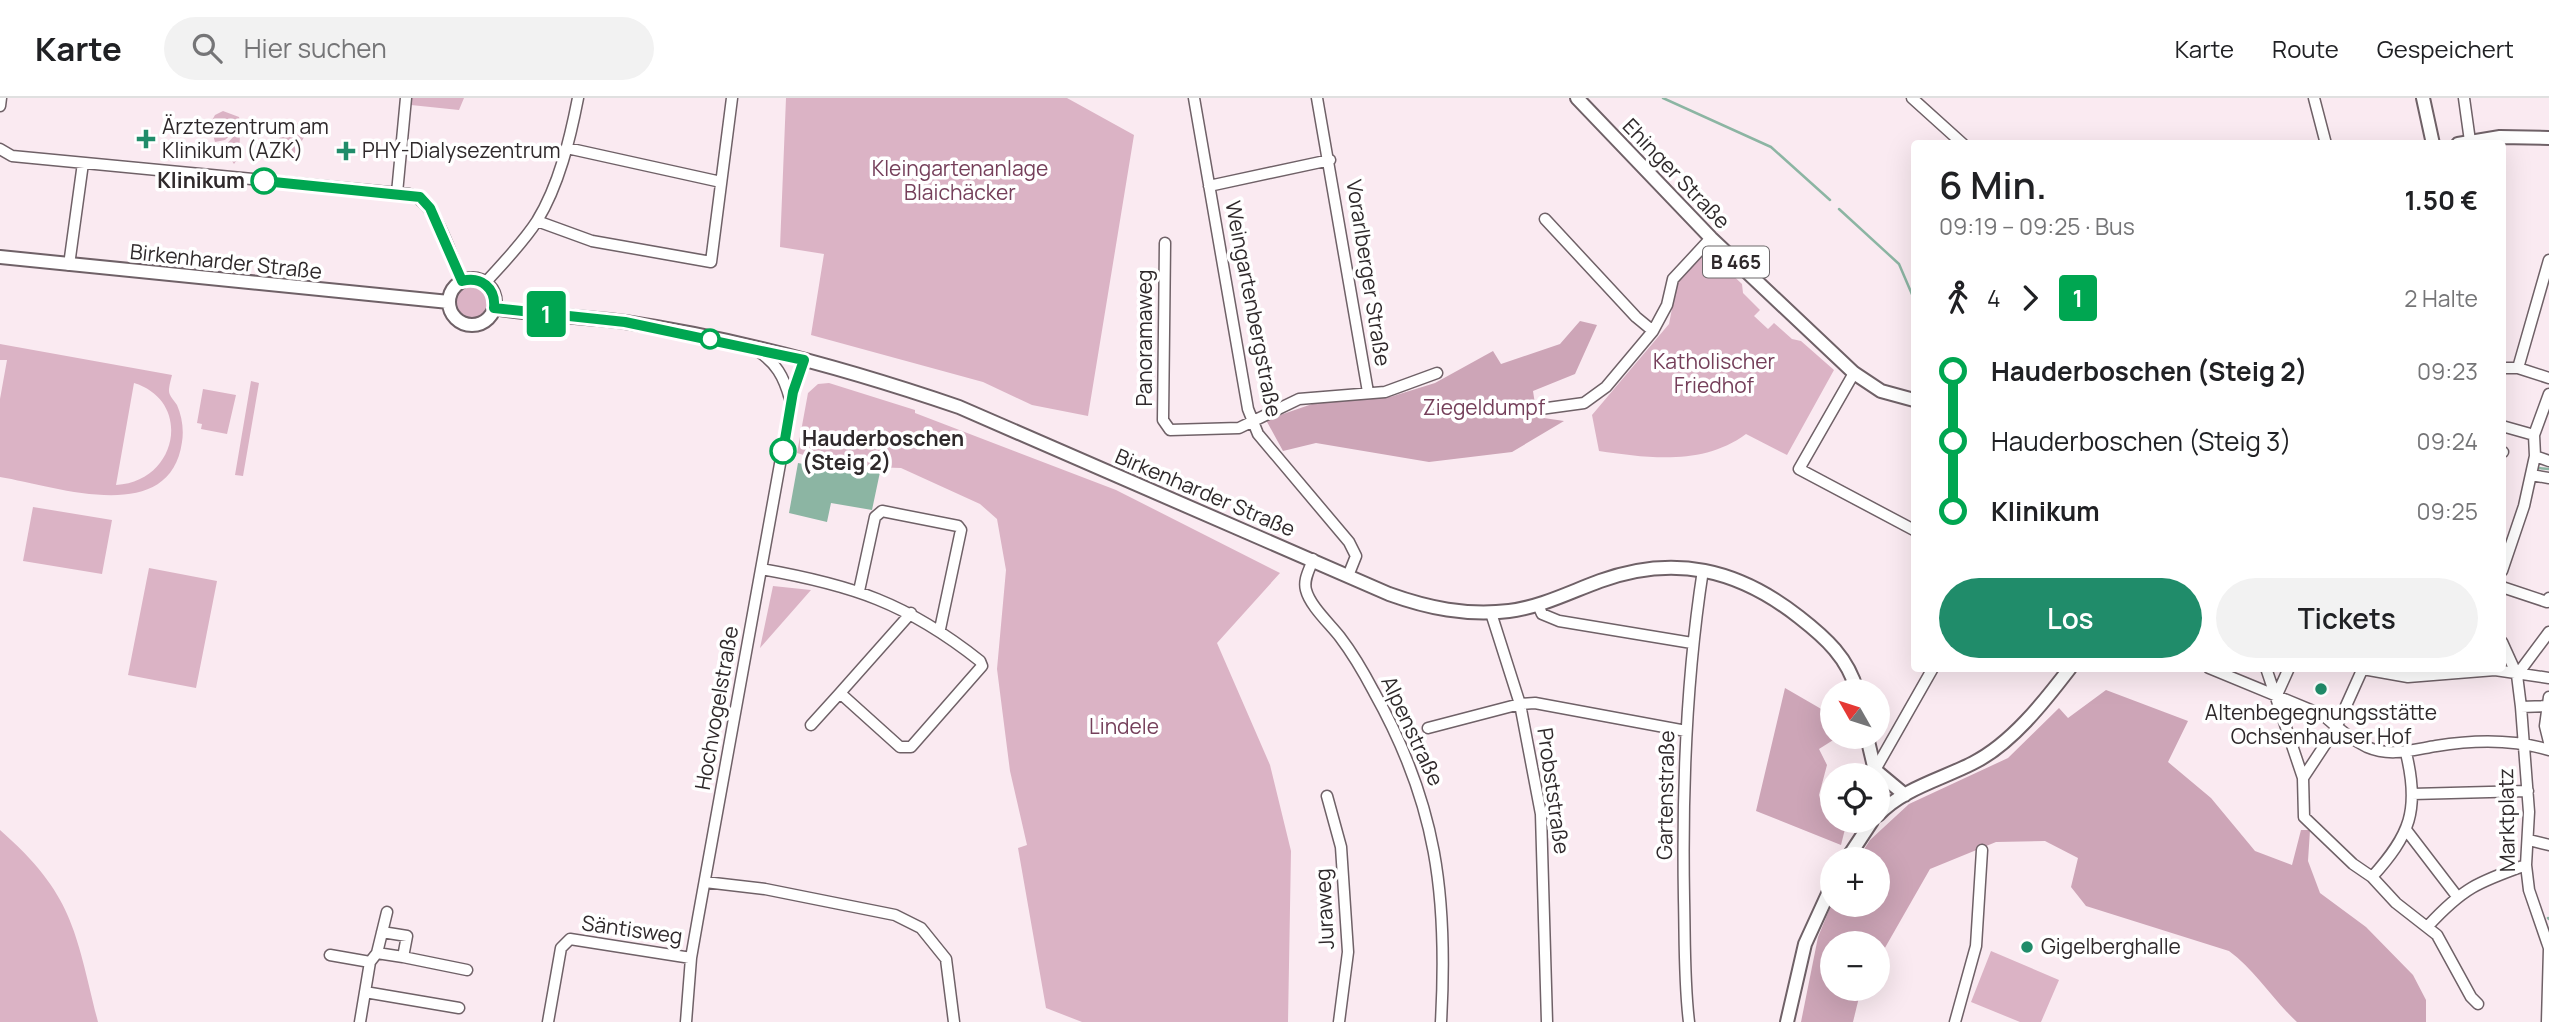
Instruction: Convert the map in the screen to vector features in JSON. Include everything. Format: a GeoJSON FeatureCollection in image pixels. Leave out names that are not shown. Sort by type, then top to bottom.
{"type":"FeatureCollection","features":[{"type":"Feature","properties":{"kind":"main road","name":"Ehinger Straße"},"geometry":{"type":"LineString","coordinates":[[1577,98],[1711,238],[1854,373],[1881,391],[1911,399]]}},
{"type":"Feature","properties":{"kind":"main road"},"geometry":{"type":"LineString","coordinates":[[2423,98],[2432,140]]}},
{"type":"Feature","properties":{"kind":"main road"},"geometry":{"type":"LineString","coordinates":[[2482,140],[2518,136],[2549,138]]}},
{"type":"Feature","properties":{"kind":"main road","name":"Birkenharder Straße"},"geometry":{"type":"LineString","coordinates":[[0,257],[449,302]]}},
{"type":"Feature","properties":{"kind":"main road"},"geometry":{"type":"LineString","coordinates":[[474,279],[485,284],[493,294],[494,308],[486,319],[467,324],[454,316],[449,302],[453,290],[462,281],[474,279]]}},
{"type":"Feature","properties":{"kind":"main road","name":"Birkenharder Straße"},"geometry":{"type":"LineString","coordinates":[[494,308],[625,322],[804,360],[889,383],[959,407],[1314,559],[1389,594],[1438,610],[1491,612],[1538,605],[1603,580],[1652,567],[1703,570],[1743,581],[1780,602],[1818,632],[1843,659],[1852,679]]}},
{"type":"Feature","properties":{"kind":"main road"},"geometry":{"type":"LineString","coordinates":[[1890,805],[1992,751],[2066,672]]}},
{"type":"Feature","properties":{"kind":"main road"},"geometry":{"type":"LineString","coordinates":[[1890,785],[1905,795]]}},
{"type":"Feature","properties":{"kind":"main road"},"geometry":{"type":"LineString","coordinates":[[1787,1022],[1805,944],[1820,911]]}},
{"type":"Feature","properties":{"kind":"street"},"geometry":{"type":"LineString","coordinates":[[0,106],[1,98]]}},
{"type":"Feature","properties":{"kind":"street"},"geometry":{"type":"LineString","coordinates":[[397,193],[406,98]]}},
{"type":"Feature","properties":{"kind":"street"},"geometry":{"type":"LineString","coordinates":[[485,284],[537,221],[567,148],[578,98]]}},
{"type":"Feature","properties":{"kind":"street"},"geometry":{"type":"LineString","coordinates":[[537,221],[592,241],[711,262],[732,98]]}},
{"type":"Feature","properties":{"kind":"street","name":"Weingartenbergstraße"},"geometry":{"type":"LineString","coordinates":[[1194,98],[1253,422],[1258,434],[1280,463],[1349,542],[1356,556],[1348,576]]}},
{"type":"Feature","properties":{"kind":"street","name":"Vorarlberger Straße"},"geometry":{"type":"LineString","coordinates":[[1317,98],[1330,160],[1368,392]]}},
{"type":"Feature","properties":{"kind":"street"},"geometry":{"type":"LineString","coordinates":[[1912,98],[1959,140]]}},
{"type":"Feature","properties":{"kind":"street"},"geometry":{"type":"LineString","coordinates":[[2314,98],[2325,140]]}},
{"type":"Feature","properties":{"kind":"street"},"geometry":{"type":"LineString","coordinates":[[2464,140],[2465,98]]}},
{"type":"Feature","properties":{"kind":"street"},"geometry":{"type":"LineString","coordinates":[[567,148],[721,182]]}},
{"type":"Feature","properties":{"kind":"street"},"geometry":{"type":"LineString","coordinates":[[0,149],[12,156],[420,197],[430,208],[462,281]]}},
{"type":"Feature","properties":{"kind":"street","name":"Vorarlberger Straße"},"geometry":{"type":"LineString","coordinates":[[1209,186],[1330,160]]}},
{"type":"Feature","properties":{"kind":"street"},"geometry":{"type":"LineString","coordinates":[[69,265],[83,163]]}},
{"type":"Feature","properties":{"kind":"street"},"geometry":{"type":"LineString","coordinates":[[1545,219],[1636,317],[1653,331]]}},
{"type":"Feature","properties":{"kind":"street"},"geometry":{"type":"LineString","coordinates":[[1533,410],[1584,403],[1624,369],[1653,331],[1667,305],[1673,279],[1711,238]]}},
{"type":"Feature","properties":{"kind":"street","name":"Panoramaweg"},"geometry":{"type":"LineString","coordinates":[[1165,243],[1164,424],[1175,432],[1239,428],[1253,422]]}},
{"type":"Feature","properties":{"kind":"street"},"geometry":{"type":"LineString","coordinates":[[2518,368],[2549,265]]}},
{"type":"Feature","properties":{"kind":"street"},"geometry":{"type":"LineString","coordinates":[[756,350],[770,358],[783,377],[792,402]]}},
{"type":"Feature","properties":{"kind":"street","name":"Hochvogelstraße"},"geometry":{"type":"LineString","coordinates":[[686,1022],[691,958],[792,402],[804,360]]}},
{"type":"Feature","properties":{"kind":"street"},"geometry":{"type":"LineString","coordinates":[[2506,368],[2518,368],[2549,379]]}},
{"type":"Feature","properties":{"kind":"street","name":"Vorarlberger Straße"},"geometry":{"type":"LineString","coordinates":[[1253,422],[1299,398],[1406,386],[1437,373]]}},
{"type":"Feature","properties":{"kind":"street"},"geometry":{"type":"LineString","coordinates":[[1854,373],[1799,469],[1911,528]]}},
{"type":"Feature","properties":{"kind":"street"},"geometry":{"type":"LineString","coordinates":[[2506,558],[2536,456],[2535,435],[2549,394]]}},
{"type":"Feature","properties":{"kind":"street"},"geometry":{"type":"LineString","coordinates":[[2506,427],[2535,435]]}},
{"type":"Feature","properties":{"kind":"street"},"geometry":{"type":"LineString","coordinates":[[2536,456],[2549,461]]}},
{"type":"Feature","properties":{"kind":"street"},"geometry":{"type":"LineString","coordinates":[[2531,475],[2549,478]]}},
{"type":"Feature","properties":{"kind":"street"},"geometry":{"type":"LineString","coordinates":[[859,591],[875,517],[882,511],[958,526],[961,530],[940,629]]}},
{"type":"Feature","properties":{"kind":"street","name":"Alpenstraße"},"geometry":{"type":"LineString","coordinates":[[1314,559],[1305,578],[1309,597],[1352,654],[1375,692],[1407,756],[1423,797],[1438,865],[1444,929],[1441,1022]]}},
{"type":"Feature","properties":{"kind":"street"},"geometry":{"type":"LineString","coordinates":[[761,569],[859,591],[911,612],[940,629],[980,661],[982,666],[911,747],[900,747],[840,693]]}},
{"type":"Feature","properties":{"kind":"street","name":"Gartenstraße"},"geometry":{"type":"LineString","coordinates":[[1689,1022],[1683,832],[1686,731],[1692,643],[1703,570]]}},
{"type":"Feature","properties":{"kind":"street"},"geometry":{"type":"LineString","coordinates":[[2506,588],[2547,602],[2549,598]]}},
{"type":"Feature","properties":{"kind":"street"},"geometry":{"type":"LineString","coordinates":[[1538,605],[1542,614],[1559,621],[1692,643]]}},
{"type":"Feature","properties":{"kind":"street"},"geometry":{"type":"LineString","coordinates":[[811,725],[911,612]]}},
{"type":"Feature","properties":{"kind":"street","name":"Probststraße"},"geometry":{"type":"LineString","coordinates":[[1491,612],[1520,704],[1541,814],[1547,1022]]}},
{"type":"Feature","properties":{"kind":"street"},"geometry":{"type":"LineString","coordinates":[[2517,675],[2544,648],[2549,632]]}},
{"type":"Feature","properties":{"kind":"street"},"geometry":{"type":"LineString","coordinates":[[2218,672],[2323,715],[2336,728],[2368,747],[2406,753],[2437,746],[2524,742],[2517,675],[2506,651]]}},
{"type":"Feature","properties":{"kind":"street"},"geometry":{"type":"LineString","coordinates":[[1883,763],[1931,672]]}},
{"type":"Feature","properties":{"kind":"street"},"geometry":{"type":"LineString","coordinates":[[2267,672],[2303,778],[2304,817],[2336,849],[2372,877],[2396,904],[2428,926],[2437,936],[2478,1004]]}},
{"type":"Feature","properties":{"kind":"street"},"geometry":{"type":"LineString","coordinates":[[2276,697],[2287,672]]}},
{"type":"Feature","properties":{"kind":"street"},"geometry":{"type":"LineString","coordinates":[[2303,778],[2336,728],[2362,672]]}},
{"type":"Feature","properties":{"kind":"street"},"geometry":{"type":"LineString","coordinates":[[2380,672],[2408,677],[2434,672]]}},
{"type":"Feature","properties":{"kind":"street"},"geometry":{"type":"LineString","coordinates":[[2504,672],[2549,678]]}},
{"type":"Feature","properties":{"kind":"street"},"geometry":{"type":"LineString","coordinates":[[1428,728],[1520,704],[1535,704],[1686,731]]}},
{"type":"Feature","properties":{"kind":"street"},"geometry":{"type":"LineString","coordinates":[[2521,706],[2546,704],[2548,735]]}},
{"type":"Feature","properties":{"kind":"street","name":"Marktplatz"},"geometry":{"type":"LineString","coordinates":[[2547,1022],[2549,948],[2529,890],[2526,865],[2529,839],[2524,742],[2549,750]]}},
{"type":"Feature","properties":{"kind":"street"},"geometry":{"type":"LineString","coordinates":[[2372,877],[2399,847],[2407,831],[2412,794],[2406,753]]}},
{"type":"Feature","properties":{"kind":"street"},"geometry":{"type":"LineString","coordinates":[[2412,794],[2528,791]]}},
{"type":"Feature","properties":{"kind":"street","name":"Juraweg"},"geometry":{"type":"LineString","coordinates":[[1328,796],[1341,847],[1348,952],[1339,1022]]}},
{"type":"Feature","properties":{"kind":"street"},"geometry":{"type":"LineString","coordinates":[[2407,831],[2456,895]]}},
{"type":"Feature","properties":{"kind":"street"},"geometry":{"type":"LineString","coordinates":[[2529,839],[2549,845]]}},
{"type":"Feature","properties":{"kind":"street"},"geometry":{"type":"LineString","coordinates":[[1955,1022],[1976,946],[1982,850]]}},
{"type":"Feature","properties":{"kind":"street"},"geometry":{"type":"LineString","coordinates":[[2428,926],[2456,895],[2478,882],[2526,865]]}},
{"type":"Feature","properties":{"kind":"street"},"geometry":{"type":"LineString","coordinates":[[705,882],[765,889],[895,915],[921,928],[946,959],[954,1022]]}},
{"type":"Feature","properties":{"kind":"street"},"geometry":{"type":"LineString","coordinates":[[360,1022],[370,962],[377,953],[387,912]]}},
{"type":"Feature","properties":{"kind":"street"},"geometry":{"type":"LineString","coordinates":[[382,932],[407,936],[403,957]]}},
{"type":"Feature","properties":{"kind":"street","name":"Säntisweg"},"geometry":{"type":"LineString","coordinates":[[548,1022],[561,948],[570,939],[691,958]]}},
{"type":"Feature","properties":{"kind":"street"},"geometry":{"type":"LineString","coordinates":[[377,953],[467,970]]}},
{"type":"Feature","properties":{"kind":"street"},"geometry":{"type":"LineString","coordinates":[[330,955],[370,962]]}},
{"type":"Feature","properties":{"kind":"street"},"geometry":{"type":"LineString","coordinates":[[365,992],[458,1008]]}},
{"type":"Feature","properties":{"kind":"green space"},"geometry":{"type":"Polygon","coordinates":[[[412,98],[464,98],[459,110],[411,105],[412,98]]]}},
{"type":"Feature","properties":{"kind":"green space","name":"Kleingartenanlage Blaichäcker"},"geometry":{"type":"Polygon","coordinates":[[[786,98],[1067,98],[1134,135],[1088,416],[1032,405],[983,382],[811,335],[824,254],[780,247],[786,98]]]}},
{"type":"Feature","properties":{"kind":"green space"},"geometry":{"type":"Polygon","coordinates":[[[223,111],[239,117],[241,125],[225,140],[215,142],[210,124],[215,115],[223,111]]]}},
{"type":"Feature","properties":{"kind":"green space"},"geometry":{"type":"Polygon","coordinates":[[[303,121],[310,127],[293,156],[280,158],[275,144],[286,129],[303,121]]]}},
{"type":"Feature","properties":{"kind":"green space"},"geometry":{"type":"Polygon","coordinates":[[[240,135],[239,157],[234,164],[223,148],[234,136],[240,135]]]}},
{"type":"Feature","properties":{"kind":"green space","name":"Katholischer Friedhof"},"geometry":{"type":"Polygon","coordinates":[[[1707,251],[1742,284],[1743,293],[1760,310],[1754,316],[1768,329],[1774,323],[1792,339],[1801,341],[1834,370],[1787,455],[1746,434],[1712,451],[1694,455],[1656,457],[1599,451],[1592,415],[1669,324],[1677,283],[1707,251]]]}},
{"type":"Feature","properties":{"kind":"green space"},"geometry":{"type":"Polygon","coordinates":[[[472,286],[484,291],[489,303],[484,315],[472,320],[460,315],[455,303],[460,291],[472,286]]]}},
{"type":"Feature","properties":{"kind":"green space","name":"Ziegeldumpf"},"geometry":{"type":"Polygon","coordinates":[[[1580,321],[1597,325],[1575,374],[1533,391],[1537,417],[1564,421],[1512,452],[1429,462],[1316,443],[1283,451],[1266,420],[1318,402],[1390,397],[1435,383],[1493,351],[1501,364],[1560,344],[1580,321]]]}},
{"type":"Feature","properties":{"kind":"green space"},"geometry":{"type":"Polygon","coordinates":[[[0,344],[172,375],[169,393],[179,409],[183,433],[173,469],[156,485],[134,493],[107,495],[79,493],[0,477],[0,399],[7,360],[0,360],[0,344]],[[134,383],[116,485],[137,480],[153,470],[164,456],[170,440],[171,422],[165,406],[153,392],[134,383]]]}},
{"type":"Feature","properties":{"kind":"green space"},"geometry":{"type":"Polygon","coordinates":[[[251,381],[259,383],[243,476],[235,475],[251,381]]]}},
{"type":"Feature","properties":{"kind":"green space","name":"Lindele"},"geometry":{"type":"Polygon","coordinates":[[[829,383],[915,410],[915,413],[1116,490],[1280,573],[1217,643],[1270,765],[1291,851],[1288,1022],[1082,1022],[1046,1008],[1018,848],[1027,845],[1010,771],[997,669],[1006,570],[997,519],[980,504],[901,468],[840,466],[797,453],[808,393],[818,384],[829,383]]]}},
{"type":"Feature","properties":{"kind":"green space"},"geometry":{"type":"Polygon","coordinates":[[[203,389],[236,395],[227,434],[201,429],[202,424],[197,423],[203,389]]]}},
{"type":"Feature","properties":{"kind":"green space"},"geometry":{"type":"Polygon","coordinates":[[[33,507],[112,520],[102,574],[23,561],[33,507]]]}},
{"type":"Feature","properties":{"kind":"green space"},"geometry":{"type":"Polygon","coordinates":[[[149,568],[217,581],[196,688],[128,675],[149,568]]]}},
{"type":"Feature","properties":{"kind":"green space"},"geometry":{"type":"Polygon","coordinates":[[[773,586],[811,590],[760,648],[773,586]]]}},
{"type":"Feature","properties":{"kind":"green space"},"geometry":{"type":"Polygon","coordinates":[[[1785,688],[1820,708],[1819,749],[1826,763],[1820,763],[1820,833],[1844,833],[1841,845],[1756,811],[1785,688]]]}},
{"type":"Feature","properties":{"kind":"green space"},"geometry":{"type":"Polygon","coordinates":[[[2106,690],[2188,721],[2168,762],[2211,798],[2255,851],[2292,865],[2301,830],[2310,830],[2308,861],[2320,893],[2366,927],[2413,975],[2426,1000],[2426,1022],[2297,1022],[2229,951],[2086,906],[2071,887],[2078,858],[2045,841],[1996,842],[1930,869],[1890,939],[1890,931],[1820,931],[1826,917],[1890,917],[1890,847],[1866,847],[1878,833],[1890,833],[1890,822],[1909,804],[2008,758],[2059,708],[2068,718],[2106,690]]]}},
{"type":"Feature","properties":{"kind":"green space"},"geometry":{"type":"Polygon","coordinates":[[[0,830],[25,853],[43,875],[68,916],[98,1022],[0,1022],[0,830]]]}},
{"type":"Feature","properties":{"kind":"green space"},"geometry":{"type":"Polygon","coordinates":[[[1820,932],[1820,1001],[1858,1001],[1853,1022],[1801,1022],[1820,932]]]}},
{"type":"Feature","properties":{"kind":"green space"},"geometry":{"type":"Polygon","coordinates":[[[1991,951],[2059,980],[2041,1022],[2020,1022],[1971,1002],[1991,951]]]}},
{"type":"Feature","properties":{"kind":"shaded area"},"geometry":{"type":"Polygon","coordinates":[[[798,463],[839,471],[880,472],[872,510],[831,503],[827,522],[789,513],[798,463]]]}},
{"type":"Feature","properties":{"kind":"waterway"},"geometry":{"type":"LineString","coordinates":[[1663,98],[1771,147],[1830,200]]}},
{"type":"Feature","properties":{"kind":"waterway"},"geometry":{"type":"LineString","coordinates":[[1839,209],[1899,264],[1911,292]]}},
{"type":"Feature","properties":{"kind":"waterway"},"geometry":{"type":"LineString","coordinates":[[2538,468],[2549,469]]}},
{"type":"Feature","properties":{"kind":"bus line","name":"1"},"geometry":{"type":"LineString","coordinates":[[264,181],[420,197],[430,208],[462,281],[474,279],[490,288],[494,308],[625,322],[804,360],[793,392],[783,451]]}},
{"type":"Feature","properties":{"kind":"place","name":"Ärztezentrum am Klinikum (AZK)"},"geometry":{"type":"Point","coordinates":[146,139]}},
{"type":"Feature","properties":{"kind":"place","name":"PHY-Dialysezentrum"},"geometry":{"type":"Point","coordinates":[346,151]}},
{"type":"Feature","properties":{"kind":"place","name":"Klinikum"},"geometry":{"type":"Point","coordinates":[264,181]}},
{"type":"Feature","properties":{"kind":"place","name":"Hauderboschen (Steig 2)"},"geometry":{"type":"Point","coordinates":[783,451]}},
{"type":"Feature","properties":{"kind":"place","name":"Altenbegegnungsstätte Ochsenhauser Hof"},"geometry":{"type":"Point","coordinates":[2321,689]}},
{"type":"Feature","properties":{"kind":"place","name":"Gigelberghalle"},"geometry":{"type":"Point","coordinates":[2027,947]}}]}
